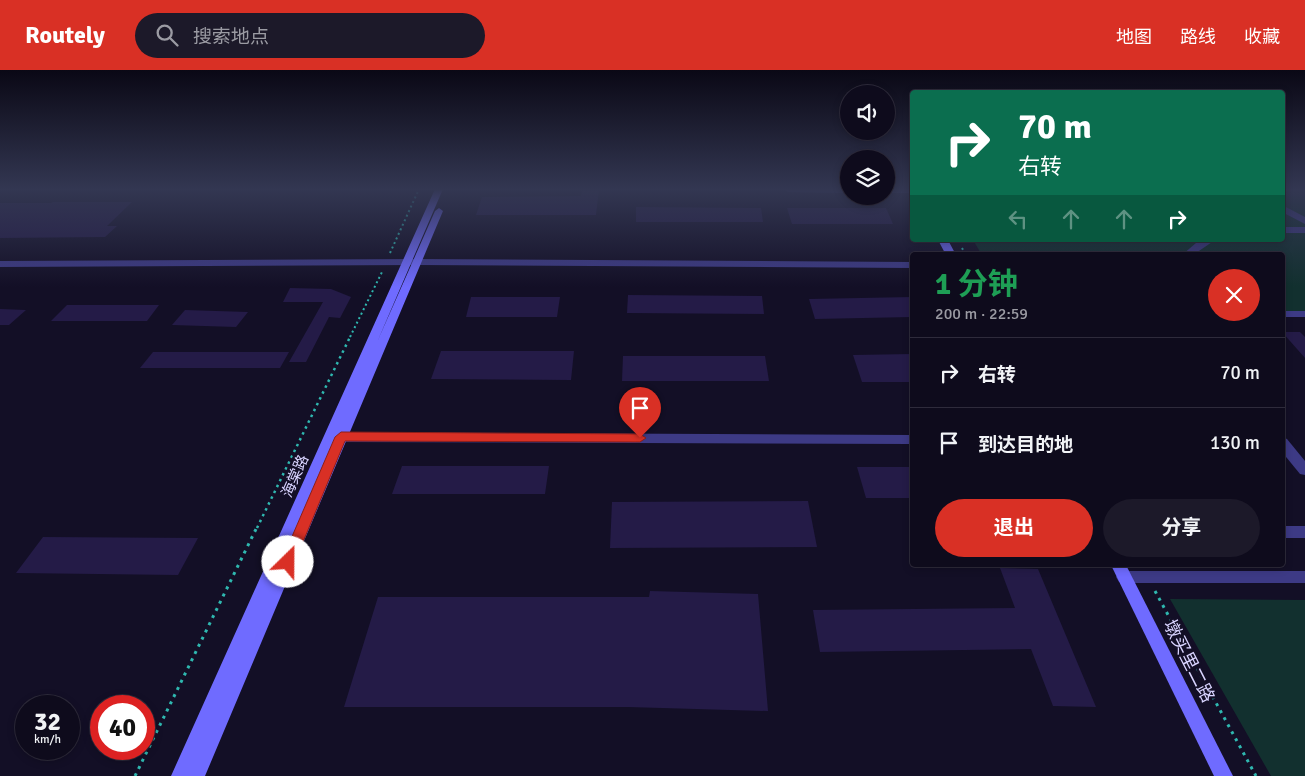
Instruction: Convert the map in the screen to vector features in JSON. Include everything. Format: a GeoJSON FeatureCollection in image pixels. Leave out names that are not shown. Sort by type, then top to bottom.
{"type":"FeatureCollection","features":[{"type":"Feature","properties":{"kind":"street","name":"海棠路"},"geometry":{"type":"LineString","coordinates":[[412,262],[427,222]]}},
{"type":"Feature","properties":{"kind":"street","name":"海棠路"},"geometry":{"type":"LineString","coordinates":[[196,776],[336,437],[412,262],[432,222]]}},
{"type":"Feature","properties":{"kind":"street"},"geometry":{"type":"LineString","coordinates":[[1285,230],[1305,230]]}},
{"type":"Feature","properties":{"kind":"street"},"geometry":{"type":"LineString","coordinates":[[1191,252],[1206,242]]}},
{"type":"Feature","properties":{"kind":"street"},"geometry":{"type":"LineString","coordinates":[[0,264],[412,262],[910,265]]}},
{"type":"Feature","properties":{"kind":"street"},"geometry":{"type":"LineString","coordinates":[[1285,314],[1305,314]]}},
{"type":"Feature","properties":{"kind":"street"},"geometry":{"type":"LineString","coordinates":[[336,437],[910,440]]}},
{"type":"Feature","properties":{"kind":"street","name":"海棠路"},"geometry":{"type":"LineString","coordinates":[[180,776],[336,437]]}},
{"type":"Feature","properties":{"kind":"street"},"geometry":{"type":"LineString","coordinates":[[1285,446],[1305,470]]}},
{"type":"Feature","properties":{"kind":"street"},"geometry":{"type":"LineString","coordinates":[[1285,532],[1305,532]]}},
{"type":"Feature","properties":{"kind":"street"},"geometry":{"type":"LineString","coordinates":[[1121,571],[1148,577],[1305,577]]}},
{"type":"Feature","properties":{"kind":"street","name":"墩买里二路"},"geometry":{"type":"LineString","coordinates":[[1121,571],[1224,776]]}},
{"type":"Feature","properties":{"kind":"path"},"geometry":{"type":"LineString","coordinates":[[134,776],[405,222]]}},
{"type":"Feature","properties":{"kind":"path"},"geometry":{"type":"LineString","coordinates":[[1148,577],[1256,776]]}},
{"type":"Feature","properties":{"kind":"green space"},"geometry":{"type":"Polygon","coordinates":[[[1285,222],[1305,222],[1305,311],[1285,311],[1285,252],[980,252],[974,242],[1285,242],[1285,222]]]}},
{"type":"Feature","properties":{"kind":"green space"},"geometry":{"type":"Polygon","coordinates":[[[1170,599],[1305,600],[1305,776],[1271,776],[1170,599]]]}},
{"type":"Feature","properties":{"kind":"building"},"geometry":{"type":"Polygon","coordinates":[[[0,222],[111,222],[107,226],[117,226],[105,237],[0,238],[0,222]]]}},
{"type":"Feature","properties":{"kind":"building"},"geometry":{"type":"Polygon","coordinates":[[[791,222],[892,222],[893,224],[792,224],[791,222]]]}},
{"type":"Feature","properties":{"kind":"building"},"geometry":{"type":"Polygon","coordinates":[[[290,288],[331,289],[351,297],[340,318],[329,317],[306,362],[289,362],[323,302],[283,302],[290,288]]]}},
{"type":"Feature","properties":{"kind":"building"},"geometry":{"type":"Polygon","coordinates":[[[628,295],[762,296],[764,314],[627,313],[628,295]]]}},
{"type":"Feature","properties":{"kind":"building"},"geometry":{"type":"Polygon","coordinates":[[[471,297],[560,297],[557,317],[466,317],[471,297]]]}},
{"type":"Feature","properties":{"kind":"building"},"geometry":{"type":"Polygon","coordinates":[[[910,297],[910,317],[815,319],[809,299],[910,297]]]}},
{"type":"Feature","properties":{"kind":"building"},"geometry":{"type":"Polygon","coordinates":[[[67,305],[159,305],[147,321],[51,321],[67,305]]]}},
{"type":"Feature","properties":{"kind":"building"},"geometry":{"type":"Polygon","coordinates":[[[0,309],[26,310],[9,325],[0,325],[0,309]]]}},
{"type":"Feature","properties":{"kind":"building"},"geometry":{"type":"Polygon","coordinates":[[[185,310],[248,312],[236,327],[172,325],[185,310]]]}},
{"type":"Feature","properties":{"kind":"building"},"geometry":{"type":"Polygon","coordinates":[[[1285,332],[1300,332],[1305,337],[1305,358],[1285,335],[1285,332]]]}},
{"type":"Feature","properties":{"kind":"building"},"geometry":{"type":"Polygon","coordinates":[[[441,351],[574,351],[571,380],[431,379],[441,351]]]}},
{"type":"Feature","properties":{"kind":"building"},"geometry":{"type":"Polygon","coordinates":[[[153,352],[289,352],[280,368],[140,368],[153,352]]]}},
{"type":"Feature","properties":{"kind":"building"},"geometry":{"type":"Polygon","coordinates":[[[910,354],[910,382],[862,382],[853,355],[910,354]]]}},
{"type":"Feature","properties":{"kind":"building"},"geometry":{"type":"Polygon","coordinates":[[[623,356],[765,356],[769,381],[622,381],[623,356]]]}},
{"type":"Feature","properties":{"kind":"building"},"geometry":{"type":"Polygon","coordinates":[[[402,466],[549,466],[545,494],[392,494],[402,466]]]}},
{"type":"Feature","properties":{"kind":"building"},"geometry":{"type":"Polygon","coordinates":[[[857,467],[910,467],[910,498],[866,498],[857,467]]]}},
{"type":"Feature","properties":{"kind":"building"},"geometry":{"type":"Polygon","coordinates":[[[808,501],[817,547],[610,548],[612,502],[808,501]]]}},
{"type":"Feature","properties":{"kind":"building"},"geometry":{"type":"Polygon","coordinates":[[[43,537],[198,538],[178,575],[16,573],[43,537]]]}},
{"type":"Feature","properties":{"kind":"building"},"geometry":{"type":"Polygon","coordinates":[[[1000,568],[1038,569],[1096,707],[1053,706],[1031,649],[820,652],[813,610],[1015,608],[1000,568]]]}},
{"type":"Feature","properties":{"kind":"building"},"geometry":{"type":"Polygon","coordinates":[[[650,591],[758,594],[768,711],[628,707],[344,707],[378,597],[649,597],[650,591]]]}},
{"type":"Feature","properties":{"kind":"route"},"geometry":{"type":"LineString","coordinates":[[288,562],[341,437],[640,438]]}}]}
